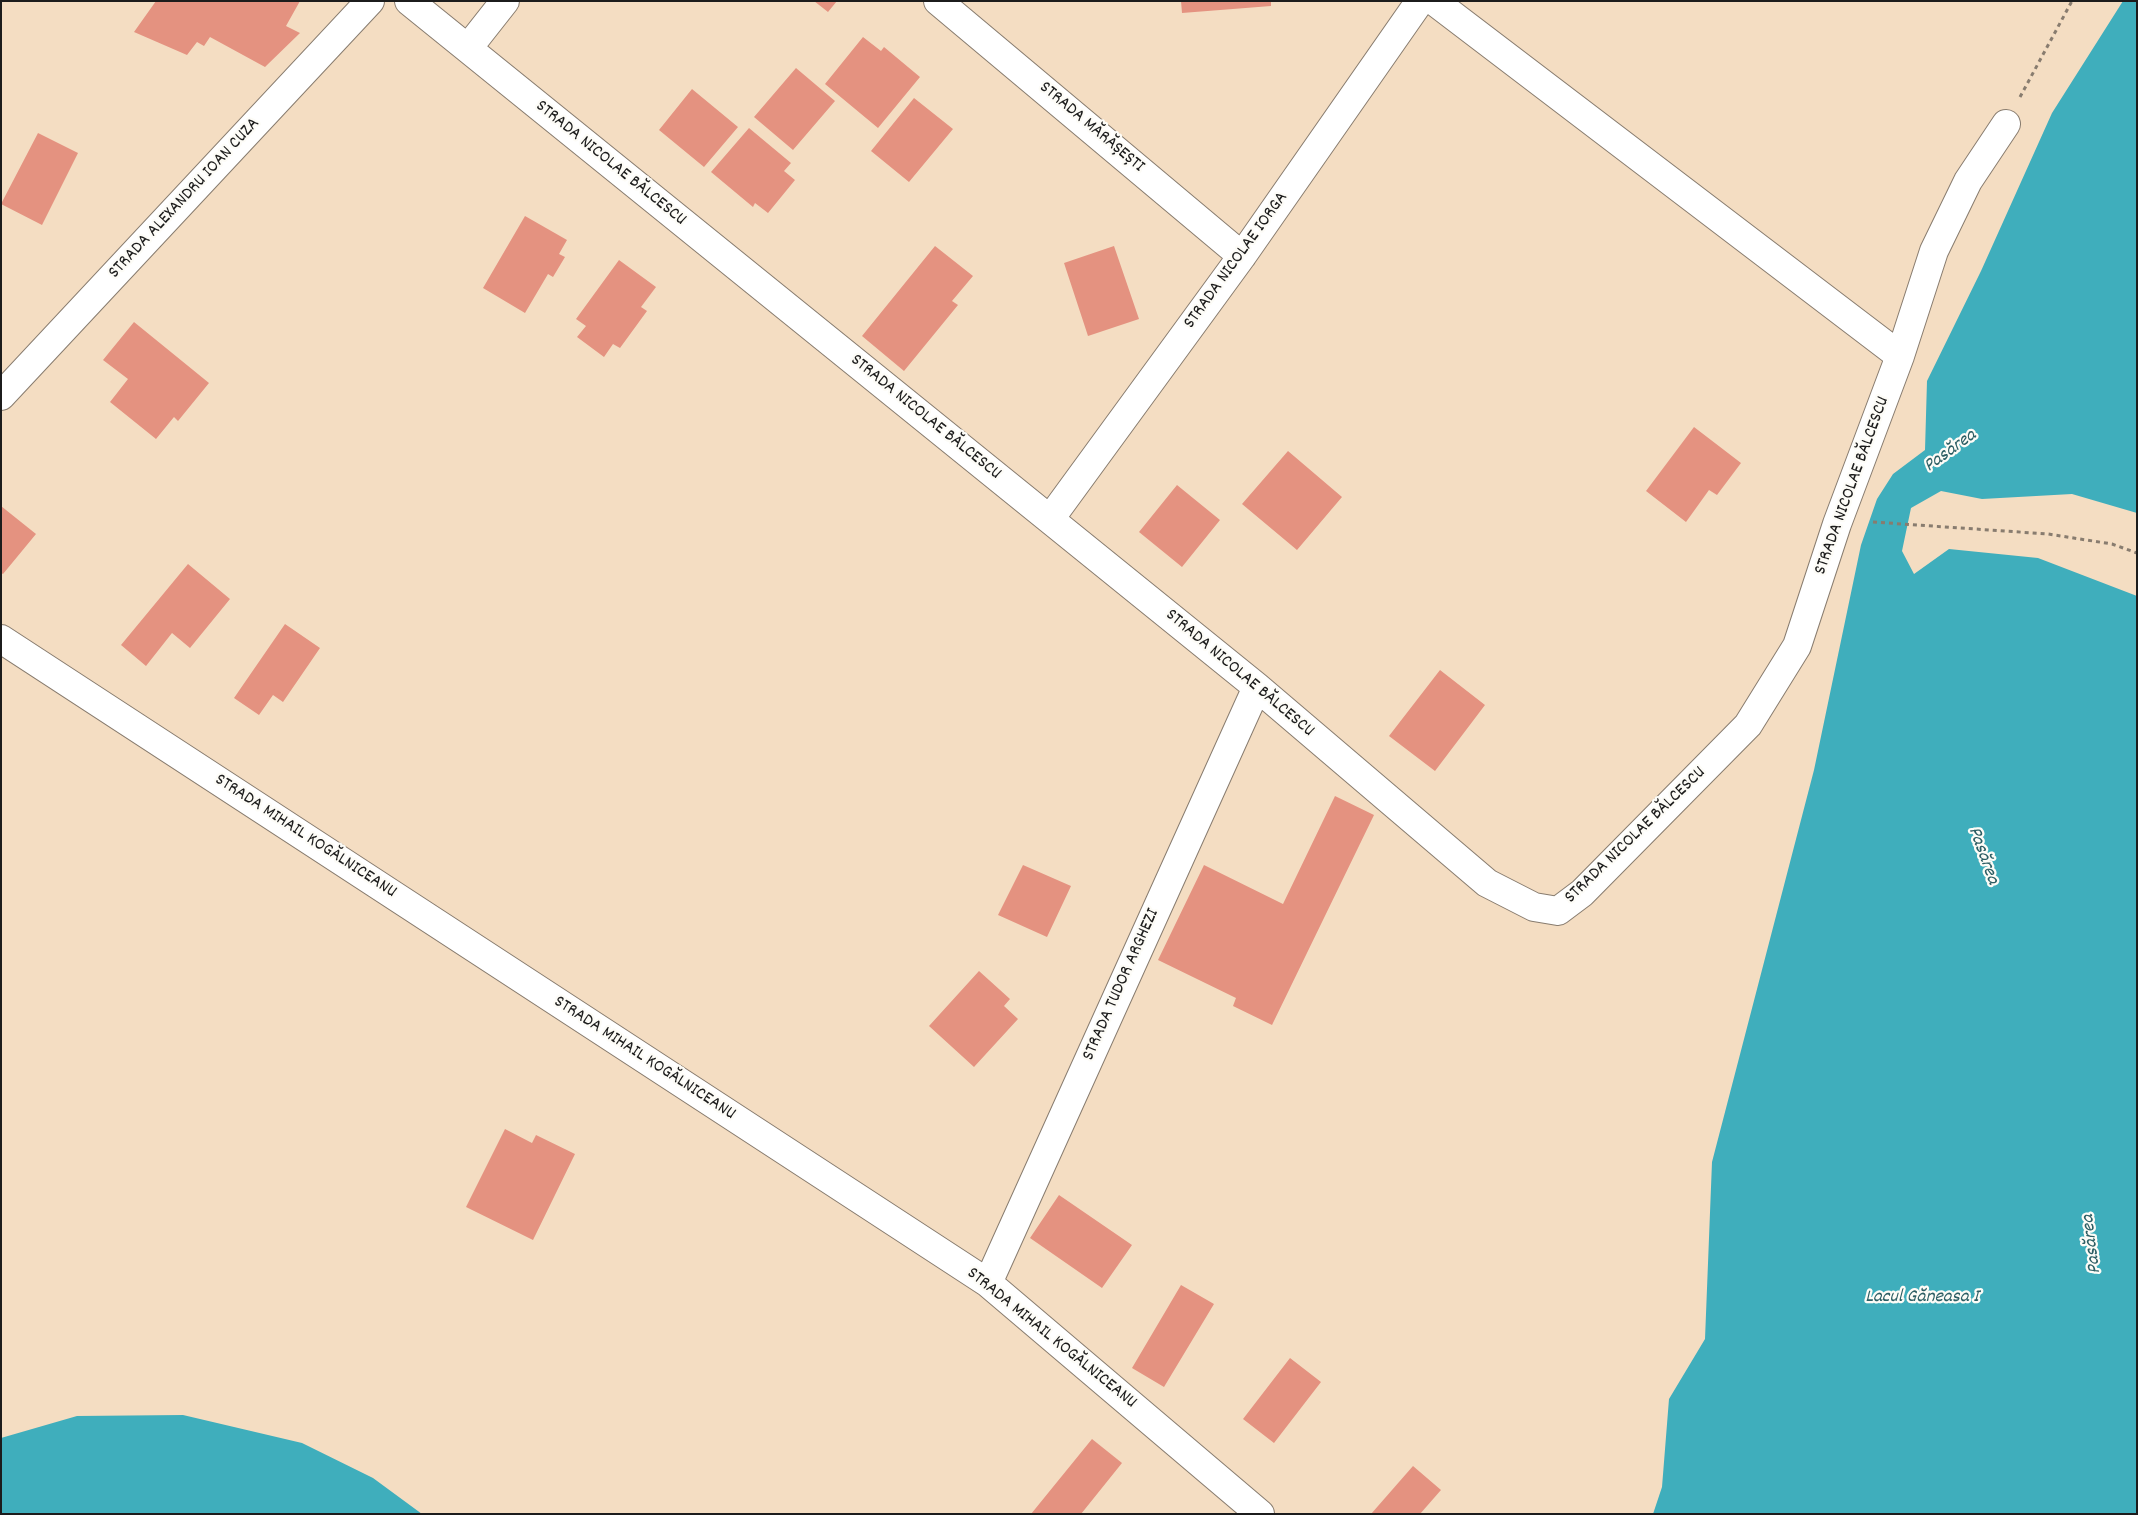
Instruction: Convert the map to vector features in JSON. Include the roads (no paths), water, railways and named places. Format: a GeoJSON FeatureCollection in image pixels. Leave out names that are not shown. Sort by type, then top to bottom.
{"type":"FeatureCollection","features":[{"type":"Feature","properties":{"kind":"street","name":"STRADA ALEXANDRU IOAN CUZA"},"geometry":{"type":"LineString","coordinates":[[1,396],[370,1]]}},
{"type":"Feature","properties":{"kind":"street","name":"STRADA NICOLAE BĂLCESCU"},"geometry":{"type":"LineString","coordinates":[[409,1],[1257,687],[1487,883],[1534,907],[1558,911],[1582,893],[1748,725],[1797,646],[1837,524],[1900,356],[1934,251],[1968,181],[2006,124]]}},
{"type":"Feature","properties":{"kind":"street"},"geometry":{"type":"LineString","coordinates":[[468,48],[505,1]]}},
{"type":"Feature","properties":{"kind":"street","name":"STRADA MĂRĂȘEȘTI"},"geometry":{"type":"LineString","coordinates":[[938,1],[1242,256]]}},
{"type":"Feature","properties":{"kind":"street","name":"STRADA NICOLAE IORGA"},"geometry":{"type":"LineString","coordinates":[[1050,519],[1242,256],[1420,1]]}},
{"type":"Feature","properties":{"kind":"street"},"geometry":{"type":"LineString","coordinates":[[1434,1],[1900,356]]}},
{"type":"Feature","properties":{"kind":"street","name":"STRADA MIHAIL KOGĂLNICEANU"},"geometry":{"type":"LineString","coordinates":[[1,639],[988,1284],[1260,1514]]}},
{"type":"Feature","properties":{"kind":"street","name":"STRADA TUDOR ARGHEZI"},"geometry":{"type":"LineString","coordinates":[[988,1284],[1257,687]]}},
{"type":"Feature","properties":{"kind":"water","name":"Lacul Găneasa I"},"geometry":{"type":"Polygon","coordinates":[[[2123,1],[2137,1],[2137,513],[2072,494],[1982,499],[1941,491],[1911,508],[1902,551],[1914,574],[1949,549],[2038,558],[2137,596],[2137,1514],[1653,1514],[1662,1487],[1669,1399],[1705,1339],[1712,1162],[1814,770],[1861,545],[1877,499],[1893,474],[1925,450],[1927,381],[1981,271],[2052,113],[2123,1]]]}},
{"type":"Feature","properties":{"kind":"water"},"geometry":{"type":"Polygon","coordinates":[[[183,1415],[302,1443],[373,1478],[422,1514],[1,1514],[1,1438],[77,1416],[183,1415]]]}},
{"type":"Feature","properties":{"kind":"water label","name":"Pasărea"},"geometry":{"type":"Point","coordinates":[1951,452]}},
{"type":"Feature","properties":{"kind":"water label","name":"Pasărea"},"geometry":{"type":"Point","coordinates":[1982,856]}},
{"type":"Feature","properties":{"kind":"water label","name":"Pasărea"},"geometry":{"type":"Point","coordinates":[2093,1244]}}]}
